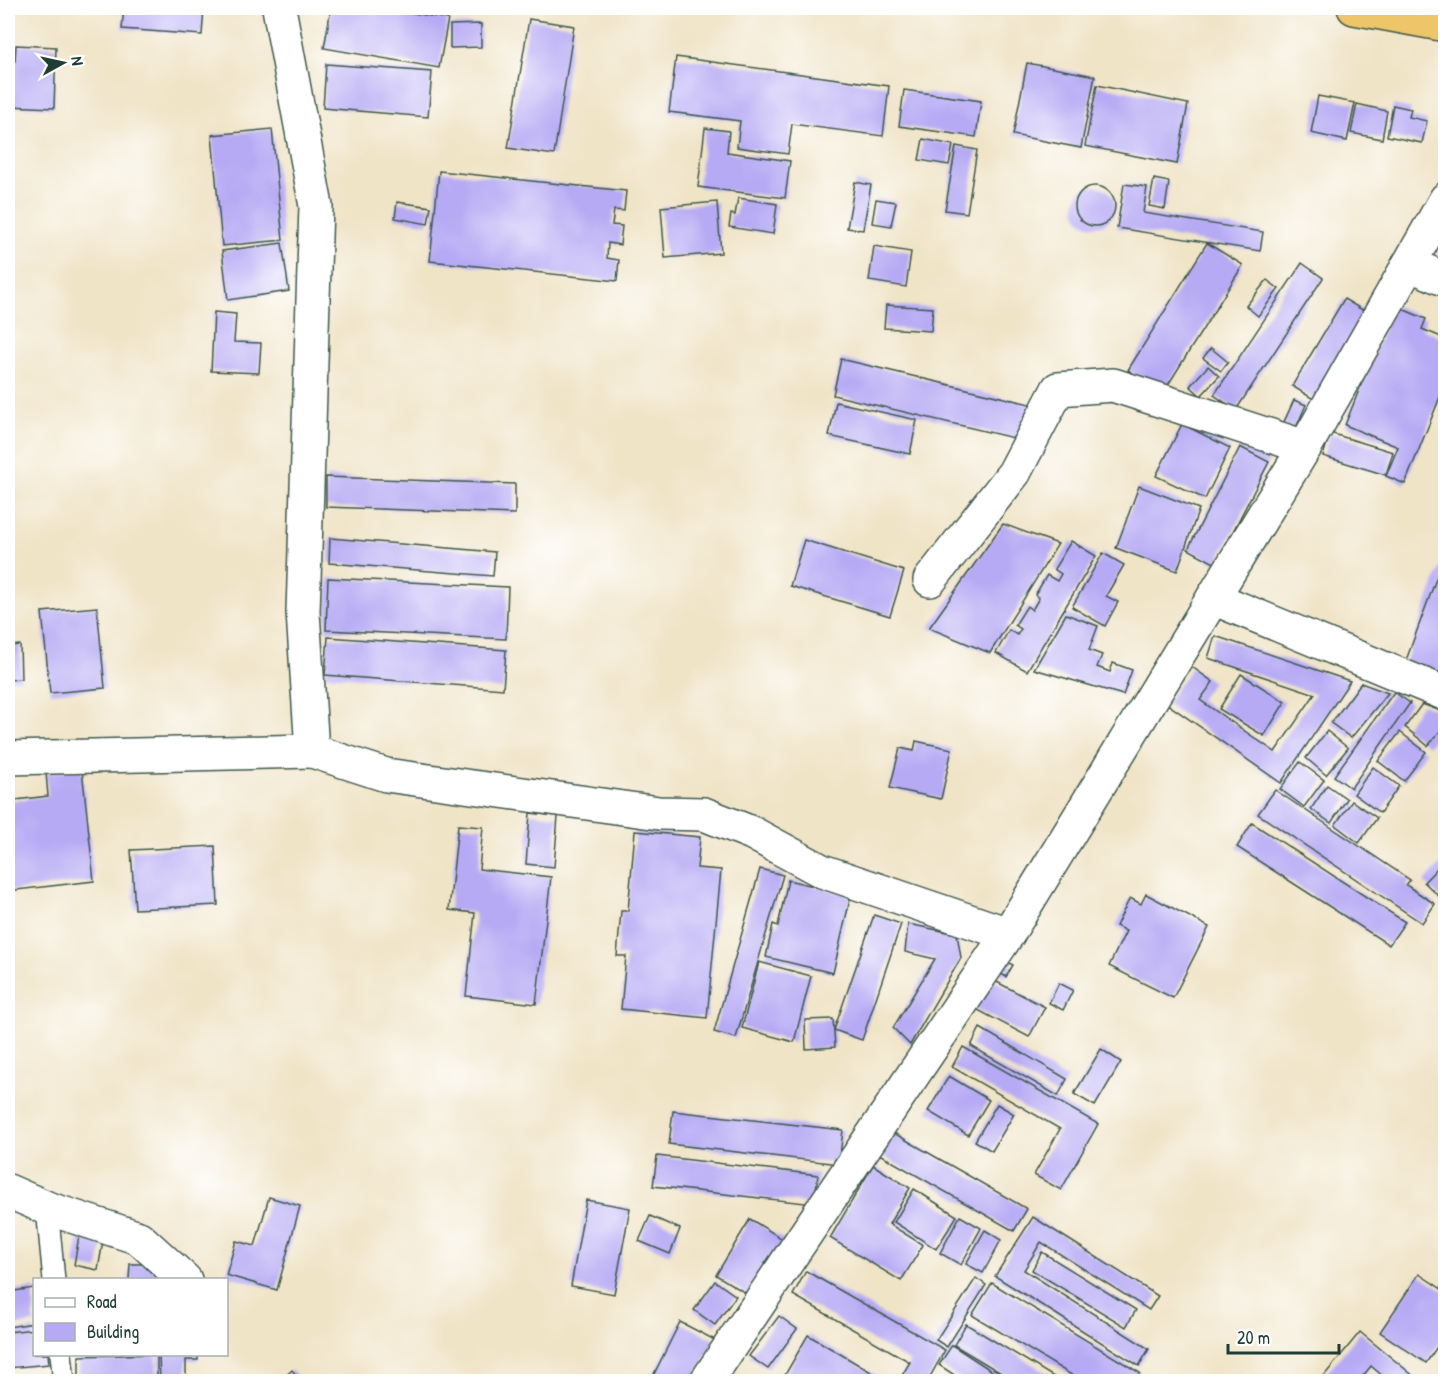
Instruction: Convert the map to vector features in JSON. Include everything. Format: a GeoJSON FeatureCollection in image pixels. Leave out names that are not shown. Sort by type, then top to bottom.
{"type":"FeatureCollection","features":[{"type":"Feature","properties":{"kind":"highway"},"geometry":{"type":"LineString","coordinates":[[1354,8],[1446,25]]}},
{"type":"Feature","properties":{"kind":"street"},"geometry":{"type":"LineString","coordinates":[[279,8],[316,206],[303,612],[312,751]]}},
{"type":"Feature","properties":{"kind":"street"},"geometry":{"type":"LineString","coordinates":[[706,1382],[1008,934],[1305,447],[1446,199]]}},
{"type":"Feature","properties":{"kind":"street"},"geometry":{"type":"LineString","coordinates":[[1409,264],[1446,280]]}},
{"type":"Feature","properties":{"kind":"street"},"geometry":{"type":"LineString","coordinates":[[930,580],[1014,473],[1058,389],[1113,385],[1305,447]]}},
{"type":"Feature","properties":{"kind":"street"},"geometry":{"type":"LineString","coordinates":[[1213,598],[1446,694]]}},
{"type":"Feature","properties":{"kind":"street"},"geometry":{"type":"LineString","coordinates":[[8,758],[312,751],[386,774],[659,813],[704,814],[752,833],[822,871],[1008,934]]}},
{"type":"Feature","properties":{"kind":"street"},"geometry":{"type":"LineString","coordinates":[[8,1191],[47,1208],[140,1238],[183,1278]]}},
{"type":"Feature","properties":{"kind":"lane"},"geometry":{"type":"LineString","coordinates":[[47,1208],[54,1278]]}},
{"type":"Feature","properties":{"kind":"lane"},"geometry":{"type":"LineString","coordinates":[[61,1356],[64,1382]]}},
{"type":"Feature","properties":{"kind":"building"},"geometry":{"type":"Polygon","coordinates":[[[124,8],[204,8],[202,35],[122,29],[124,8]]]}},
{"type":"Feature","properties":{"kind":"building"},"geometry":{"type":"Polygon","coordinates":[[[331,8],[384,8],[448,19],[439,68],[324,48],[331,8]]]}},
{"type":"Feature","properties":{"kind":"building"},"geometry":{"type":"Polygon","coordinates":[[[529,19],[574,26],[554,155],[508,148],[529,19]]]}},
{"type":"Feature","properties":{"kind":"building"},"geometry":{"type":"Polygon","coordinates":[[[481,24],[481,47],[450,48],[450,25],[481,24]]]}},
{"type":"Feature","properties":{"kind":"building"},"geometry":{"type":"Polygon","coordinates":[[[16,45],[56,47],[54,108],[8,106],[8,60],[15,61],[16,45]]]}},
{"type":"Feature","properties":{"kind":"building"},"geometry":{"type":"Polygon","coordinates":[[[676,57],[889,86],[883,136],[792,124],[788,154],[737,147],[740,121],[669,112],[676,57]]]}},
{"type":"Feature","properties":{"kind":"building"},"geometry":{"type":"Polygon","coordinates":[[[1027,63],[1095,76],[1081,148],[1013,135],[1027,63]]]}},
{"type":"Feature","properties":{"kind":"building"},"geometry":{"type":"Polygon","coordinates":[[[326,64],[432,72],[428,117],[323,108],[326,64]]]}},
{"type":"Feature","properties":{"kind":"building"},"geometry":{"type":"Polygon","coordinates":[[[1097,85],[1188,104],[1177,164],[1085,146],[1097,85]]]}},
{"type":"Feature","properties":{"kind":"building"},"geometry":{"type":"Polygon","coordinates":[[[904,90],[981,101],[976,137],[899,126],[904,90]]]}},
{"type":"Feature","properties":{"kind":"building"},"geometry":{"type":"Polygon","coordinates":[[[1318,96],[1355,103],[1347,141],[1311,133],[1318,96]]]}},
{"type":"Feature","properties":{"kind":"building"},"geometry":{"type":"Polygon","coordinates":[[[1357,104],[1387,111],[1382,139],[1351,133],[1357,104]]]}},
{"type":"Feature","properties":{"kind":"building"},"geometry":{"type":"Polygon","coordinates":[[[1393,105],[1411,109],[1409,117],[1427,121],[1422,143],[1387,136],[1393,105]]]}},
{"type":"Feature","properties":{"kind":"building"},"geometry":{"type":"Polygon","coordinates":[[[705,128],[729,131],[727,152],[790,161],[785,198],[698,187],[705,128]]]}},
{"type":"Feature","properties":{"kind":"building"},"geometry":{"type":"Polygon","coordinates":[[[272,129],[283,240],[222,246],[212,135],[272,129]]]}},
{"type":"Feature","properties":{"kind":"building"},"geometry":{"type":"Polygon","coordinates":[[[923,139],[953,145],[949,165],[919,160],[923,139]]]}},
{"type":"Feature","properties":{"kind":"building"},"geometry":{"type":"Polygon","coordinates":[[[956,146],[977,150],[967,213],[945,210],[956,146]]]}},
{"type":"Feature","properties":{"kind":"building"},"geometry":{"type":"Polygon","coordinates":[[[439,171],[626,191],[624,211],[614,210],[612,225],[622,226],[620,245],[608,243],[607,258],[619,260],[617,281],[430,261],[439,171]]]}},
{"type":"Feature","properties":{"kind":"building"},"geometry":{"type":"Polygon","coordinates":[[[1154,179],[1169,182],[1165,209],[1149,206],[1154,179]]]}},
{"type":"Feature","properties":{"kind":"building"},"geometry":{"type":"Polygon","coordinates":[[[855,182],[871,185],[863,230],[847,228],[855,182]]]}},
{"type":"Feature","properties":{"kind":"building"},"geometry":{"type":"Polygon","coordinates":[[[1124,184],[1147,187],[1143,213],[1263,232],[1260,251],[1117,228],[1124,184]]]}},
{"type":"Feature","properties":{"kind":"building"},"geometry":{"type":"Polygon","coordinates":[[[1095,186],[1109,192],[1115,206],[1109,220],[1095,226],[1081,220],[1075,206],[1081,192],[1095,186]]]}},
{"type":"Feature","properties":{"kind":"building"},"geometry":{"type":"Polygon","coordinates":[[[738,198],[777,204],[773,234],[729,227],[731,214],[735,215],[738,198]]]}},
{"type":"Feature","properties":{"kind":"building"},"geometry":{"type":"Polygon","coordinates":[[[876,199],[896,202],[891,226],[872,223],[876,199]]]}},
{"type":"Feature","properties":{"kind":"building"},"geometry":{"type":"Polygon","coordinates":[[[397,202],[431,207],[428,224],[395,218],[397,202]]]}},
{"type":"Feature","properties":{"kind":"building"},"geometry":{"type":"Polygon","coordinates":[[[717,202],[721,253],[665,258],[661,207],[717,202]]]}},
{"type":"Feature","properties":{"kind":"building"},"geometry":{"type":"Polygon","coordinates":[[[282,243],[289,291],[228,300],[222,251],[282,243]]]}},
{"type":"Feature","properties":{"kind":"building"},"geometry":{"type":"Polygon","coordinates":[[[1207,243],[1243,265],[1163,393],[1128,370],[1207,243]]]}},
{"type":"Feature","properties":{"kind":"building"},"geometry":{"type":"Polygon","coordinates":[[[874,246],[911,252],[906,287],[869,281],[874,246]]]}},
{"type":"Feature","properties":{"kind":"building"},"geometry":{"type":"Polygon","coordinates":[[[1302,263],[1323,278],[1236,410],[1214,395],[1302,263]]]}},
{"type":"Feature","properties":{"kind":"building"},"geometry":{"type":"Polygon","coordinates":[[[1267,280],[1279,289],[1258,316],[1246,306],[1267,280]]]}},
{"type":"Feature","properties":{"kind":"building"},"geometry":{"type":"Polygon","coordinates":[[[1344,299],[1366,312],[1315,400],[1292,386],[1344,299]]]}},
{"type":"Feature","properties":{"kind":"building"},"geometry":{"type":"Polygon","coordinates":[[[886,305],[933,308],[931,331],[884,328],[886,305]]]}},
{"type":"Feature","properties":{"kind":"building"},"geometry":{"type":"Polygon","coordinates":[[[1393,305],[1426,319],[1422,329],[1446,339],[1446,382],[1405,484],[1386,476],[1398,447],[1345,425],[1393,305]]]}},
{"type":"Feature","properties":{"kind":"building"},"geometry":{"type":"Polygon","coordinates":[[[214,312],[236,314],[234,342],[261,343],[259,373],[211,371],[214,312]]]}},
{"type":"Feature","properties":{"kind":"building"},"geometry":{"type":"Polygon","coordinates":[[[1211,348],[1228,362],[1221,371],[1203,358],[1211,348]]]}},
{"type":"Feature","properties":{"kind":"building"},"geometry":{"type":"Polygon","coordinates":[[[841,359],[1034,405],[1026,441],[833,395],[841,359]]]}},
{"type":"Feature","properties":{"kind":"building"},"geometry":{"type":"Polygon","coordinates":[[[1208,366],[1219,376],[1201,396],[1190,386],[1208,366]]]}},
{"type":"Feature","properties":{"kind":"building"},"geometry":{"type":"Polygon","coordinates":[[[1294,400],[1306,405],[1295,430],[1283,424],[1294,400]]]}},
{"type":"Feature","properties":{"kind":"building"},"geometry":{"type":"Polygon","coordinates":[[[836,402],[917,420],[910,454],[829,436],[836,402]]]}},
{"type":"Feature","properties":{"kind":"building"},"geometry":{"type":"Polygon","coordinates":[[[1182,424],[1230,448],[1205,499],[1156,476],[1182,424]]]}},
{"type":"Feature","properties":{"kind":"building"},"geometry":{"type":"Polygon","coordinates":[[[1330,433],[1393,452],[1386,475],[1323,456],[1330,433]]]}},
{"type":"Feature","properties":{"kind":"building"},"geometry":{"type":"Polygon","coordinates":[[[1240,447],[1269,462],[1216,564],[1188,549],[1240,447]]]}},
{"type":"Feature","properties":{"kind":"building"},"geometry":{"type":"Polygon","coordinates":[[[326,477],[515,484],[515,514],[326,507],[326,477]]]}},
{"type":"Feature","properties":{"kind":"building"},"geometry":{"type":"Polygon","coordinates":[[[1139,486],[1199,509],[1177,571],[1116,548],[1139,486]]]}},
{"type":"Feature","properties":{"kind":"building"},"geometry":{"type":"Polygon","coordinates":[[[1003,524],[1058,544],[990,653],[929,628],[1003,524]]]}},
{"type":"Feature","properties":{"kind":"building"},"geometry":{"type":"Polygon","coordinates":[[[330,538],[495,552],[493,576],[329,563],[330,538]]]}},
{"type":"Feature","properties":{"kind":"building"},"geometry":{"type":"Polygon","coordinates":[[[804,540],[904,571],[890,616],[790,586],[804,540]]]}},
{"type":"Feature","properties":{"kind":"building"},"geometry":{"type":"Polygon","coordinates":[[[1071,541],[1096,556],[1027,671],[996,653],[1009,630],[1017,635],[1021,629],[1015,625],[1027,606],[1032,610],[1039,598],[1035,595],[1047,575],[1057,581],[1061,574],[1054,569],[1071,541]]]}},
{"type":"Feature","properties":{"kind":"building"},"geometry":{"type":"Polygon","coordinates":[[[1446,552],[1446,677],[1405,663],[1446,552]]]}},
{"type":"Feature","properties":{"kind":"building"},"geometry":{"type":"Polygon","coordinates":[[[1103,553],[1124,565],[1106,596],[1118,602],[1105,626],[1072,607],[1103,553]]]}},
{"type":"Feature","properties":{"kind":"building"},"geometry":{"type":"Polygon","coordinates":[[[328,578],[508,587],[506,639],[326,630],[328,578]]]}},
{"type":"Feature","properties":{"kind":"building"},"geometry":{"type":"Polygon","coordinates":[[[97,607],[105,688],[50,693],[42,612],[97,607]]]}},
{"type":"Feature","properties":{"kind":"building"},"geometry":{"type":"Polygon","coordinates":[[[1066,614],[1098,626],[1089,650],[1102,655],[1097,667],[1110,672],[1113,663],[1132,670],[1123,695],[1034,669],[1066,614]]]}},
{"type":"Feature","properties":{"kind":"building"},"geometry":{"type":"Polygon","coordinates":[[[1215,636],[1350,681],[1281,783],[1166,703],[1192,667],[1213,682],[1200,700],[1275,752],[1315,694],[1208,658],[1215,636]]]}},
{"type":"Feature","properties":{"kind":"building"},"geometry":{"type":"Polygon","coordinates":[[[328,637],[506,650],[503,689],[325,675],[328,637]]]}},
{"type":"Feature","properties":{"kind":"building"},"geometry":{"type":"Polygon","coordinates":[[[20,645],[21,679],[8,680],[8,646],[20,645]]]}},
{"type":"Feature","properties":{"kind":"building"},"geometry":{"type":"Polygon","coordinates":[[[1241,674],[1285,702],[1264,736],[1219,709],[1241,674]]]}},
{"type":"Feature","properties":{"kind":"building"},"geometry":{"type":"Polygon","coordinates":[[[1361,683],[1388,693],[1351,738],[1331,723],[1361,683]]]}},
{"type":"Feature","properties":{"kind":"building"},"geometry":{"type":"Polygon","coordinates":[[[1394,692],[1410,703],[1351,788],[1334,776],[1394,692]]]}},
{"type":"Feature","properties":{"kind":"building"},"geometry":{"type":"Polygon","coordinates":[[[1422,704],[1446,713],[1446,724],[1428,746],[1405,727],[1422,704]]]}},
{"type":"Feature","properties":{"kind":"building"},"geometry":{"type":"Polygon","coordinates":[[[1327,731],[1348,748],[1326,775],[1306,758],[1327,731]]]}},
{"type":"Feature","properties":{"kind":"building"},"geometry":{"type":"Polygon","coordinates":[[[1400,732],[1426,752],[1404,781],[1378,761],[1400,732]]]}},
{"type":"Feature","properties":{"kind":"building"},"geometry":{"type":"Polygon","coordinates":[[[916,741],[952,749],[941,799],[890,788],[900,748],[914,751],[916,741]]]}},
{"type":"Feature","properties":{"kind":"building"},"geometry":{"type":"Polygon","coordinates":[[[1300,762],[1324,780],[1304,807],[1280,789],[1300,762]]]}},
{"type":"Feature","properties":{"kind":"building"},"geometry":{"type":"Polygon","coordinates":[[[1373,767],[1399,786],[1380,813],[1354,794],[1373,767]]]}},
{"type":"Feature","properties":{"kind":"building"},"geometry":{"type":"Polygon","coordinates":[[[82,769],[94,881],[8,891],[8,801],[48,796],[46,773],[82,769]]]}},
{"type":"Feature","properties":{"kind":"building"},"geometry":{"type":"Polygon","coordinates":[[[1327,785],[1347,799],[1331,823],[1311,809],[1327,785]]]}},
{"type":"Feature","properties":{"kind":"building"},"geometry":{"type":"Polygon","coordinates":[[[1275,790],[1410,880],[1406,885],[1435,904],[1422,923],[1258,814],[1275,790]]]}},
{"type":"Feature","properties":{"kind":"building"},"geometry":{"type":"Polygon","coordinates":[[[1352,801],[1377,818],[1359,843],[1335,825],[1352,801]]]}},
{"type":"Feature","properties":{"kind":"building"},"geometry":{"type":"Polygon","coordinates":[[[530,813],[558,816],[554,867],[526,864],[530,813]]]}},
{"type":"Feature","properties":{"kind":"building"},"geometry":{"type":"Polygon","coordinates":[[[1252,823],[1405,922],[1389,945],[1237,847],[1252,823]]]}},
{"type":"Feature","properties":{"kind":"building"},"geometry":{"type":"Polygon","coordinates":[[[458,825],[483,827],[479,869],[551,877],[536,1004],[466,996],[475,913],[449,910],[458,825]]]}},
{"type":"Feature","properties":{"kind":"building"},"geometry":{"type":"Polygon","coordinates":[[[635,831],[700,837],[697,868],[721,870],[707,1018],[621,1009],[626,956],[617,956],[621,911],[628,911],[635,831]]]}},
{"type":"Feature","properties":{"kind":"building"},"geometry":{"type":"Polygon","coordinates":[[[215,846],[218,905],[135,909],[131,850],[215,846]]]}},
{"type":"Feature","properties":{"kind":"building"},"geometry":{"type":"Polygon","coordinates":[[[1446,859],[1446,903],[1424,882],[1446,859]]]}},
{"type":"Feature","properties":{"kind":"building"},"geometry":{"type":"Polygon","coordinates":[[[760,869],[783,875],[736,1038],[714,1032],[760,869]]]}},
{"type":"Feature","properties":{"kind":"building"},"geometry":{"type":"Polygon","coordinates":[[[788,880],[851,895],[833,973],[766,957],[773,924],[778,926],[788,880]]]}},
{"type":"Feature","properties":{"kind":"building"},"geometry":{"type":"Polygon","coordinates":[[[1146,894],[1209,927],[1173,998],[1109,966],[1126,931],[1116,926],[1130,898],[1141,904],[1146,894]]]}},
{"type":"Feature","properties":{"kind":"building"},"geometry":{"type":"Polygon","coordinates":[[[874,915],[901,924],[862,1040],[834,1030],[874,915]]]}},
{"type":"Feature","properties":{"kind":"building"},"geometry":{"type":"Polygon","coordinates":[[[908,924],[957,934],[961,958],[910,1045],[893,1028],[935,959],[905,952],[908,924]]]}},
{"type":"Feature","properties":{"kind":"building"},"geometry":{"type":"Polygon","coordinates":[[[1002,959],[1013,965],[1006,977],[995,970],[1002,959]]]}},
{"type":"Feature","properties":{"kind":"building"},"geometry":{"type":"Polygon","coordinates":[[[759,962],[811,976],[794,1042],[742,1028],[759,962]]]}},
{"type":"Feature","properties":{"kind":"building"},"geometry":{"type":"Polygon","coordinates":[[[991,979],[1045,1007],[1029,1037],[976,1009],[991,979]]]}},
{"type":"Feature","properties":{"kind":"building"},"geometry":{"type":"Polygon","coordinates":[[[1059,983],[1073,990],[1063,1010],[1049,1003],[1059,983]]]}},
{"type":"Feature","properties":{"kind":"building"},"geometry":{"type":"Polygon","coordinates":[[[833,1019],[835,1047],[806,1049],[805,1020],[833,1019]]]}},
{"type":"Feature","properties":{"kind":"building"},"geometry":{"type":"Polygon","coordinates":[[[980,1028],[1067,1079],[1058,1096],[971,1046],[980,1028]]]}},
{"type":"Feature","properties":{"kind":"building"},"geometry":{"type":"Polygon","coordinates":[[[963,1047],[1098,1124],[1061,1190],[1034,1175],[1060,1129],[952,1067],[963,1047]]]}},
{"type":"Feature","properties":{"kind":"building"},"geometry":{"type":"Polygon","coordinates":[[[1101,1049],[1121,1062],[1095,1106],[1074,1094],[1101,1049]]]}},
{"type":"Feature","properties":{"kind":"building"},"geometry":{"type":"Polygon","coordinates":[[[949,1076],[989,1100],[968,1135],[928,1111],[949,1076]]]}},
{"type":"Feature","properties":{"kind":"building"},"geometry":{"type":"Polygon","coordinates":[[[997,1104],[1014,1114],[992,1151],[975,1141],[997,1104]]]}},
{"type":"Feature","properties":{"kind":"building"},"geometry":{"type":"Polygon","coordinates":[[[673,1111],[843,1130],[839,1164],[669,1144],[673,1111]]]}},
{"type":"Feature","properties":{"kind":"building"},"geometry":{"type":"Polygon","coordinates":[[[892,1132],[1027,1209],[1014,1231],[879,1154],[892,1132]]]}},
{"type":"Feature","properties":{"kind":"building"},"geometry":{"type":"Polygon","coordinates":[[[657,1156],[818,1175],[814,1204],[653,1186],[657,1156]]]}},
{"type":"Feature","properties":{"kind":"building"},"geometry":{"type":"Polygon","coordinates":[[[873,1165],[910,1188],[889,1224],[923,1245],[901,1281],[830,1238],[873,1165]]]}},
{"type":"Feature","properties":{"kind":"building"},"geometry":{"type":"Polygon","coordinates":[[[914,1189],[957,1216],[936,1249],[894,1222],[914,1189]]]}},
{"type":"Feature","properties":{"kind":"building"},"geometry":{"type":"Polygon","coordinates":[[[269,1197],[300,1206],[277,1290],[226,1275],[236,1241],[255,1246],[269,1197]]]}},
{"type":"Feature","properties":{"kind":"building"},"geometry":{"type":"Polygon","coordinates":[[[586,1200],[630,1208],[614,1294],[571,1286],[586,1200]]]}},
{"type":"Feature","properties":{"kind":"building"},"geometry":{"type":"Polygon","coordinates":[[[650,1216],[680,1229],[670,1254],[639,1241],[650,1216]]]}},
{"type":"Feature","properties":{"kind":"building"},"geometry":{"type":"Polygon","coordinates":[[[960,1216],[981,1228],[961,1265],[940,1253],[960,1216]]]}},
{"type":"Feature","properties":{"kind":"building"},"geometry":{"type":"Polygon","coordinates":[[[1033,1217],[1158,1296],[1149,1310],[1041,1242],[1024,1270],[1149,1349],[1139,1366],[995,1276],[1033,1217]]]}},
{"type":"Feature","properties":{"kind":"building"},"geometry":{"type":"Polygon","coordinates":[[[750,1219],[786,1241],[752,1297],[716,1275],[750,1219]]]}},
{"type":"Feature","properties":{"kind":"building"},"geometry":{"type":"Polygon","coordinates":[[[985,1230],[1001,1240],[983,1273],[966,1264],[985,1230]]]}},
{"type":"Feature","properties":{"kind":"building"},"geometry":{"type":"Polygon","coordinates":[[[79,1236],[103,1241],[98,1270],[74,1265],[79,1236]]]}},
{"type":"Feature","properties":{"kind":"building"},"geometry":{"type":"Polygon","coordinates":[[[1042,1252],[1136,1310],[1126,1327],[1032,1270],[1042,1252]]]}},
{"type":"Feature","properties":{"kind":"building"},"geometry":{"type":"Polygon","coordinates":[[[130,1264],[157,1264],[157,1278],[129,1278],[130,1264]]]}},
{"type":"Feature","properties":{"kind":"building"},"geometry":{"type":"Polygon","coordinates":[[[806,1271],[945,1350],[927,1382],[898,1382],[910,1362],[793,1295],[806,1271]]]}},
{"type":"Feature","properties":{"kind":"building"},"geometry":{"type":"Polygon","coordinates":[[[1419,1274],[1446,1292],[1446,1334],[1426,1363],[1380,1332],[1419,1274]]]}},
{"type":"Feature","properties":{"kind":"building"},"geometry":{"type":"Polygon","coordinates":[[[976,1278],[986,1285],[947,1347],[936,1340],[976,1278]]]}},
{"type":"Feature","properties":{"kind":"building"},"geometry":{"type":"Polygon","coordinates":[[[715,1281],[736,1296],[715,1325],[694,1310],[715,1281]]]}},
{"type":"Feature","properties":{"kind":"building"},"geometry":{"type":"Polygon","coordinates":[[[992,1283],[1140,1373],[1135,1382],[1083,1382],[972,1315],[992,1283]]]}},
{"type":"Feature","properties":{"kind":"building"},"geometry":{"type":"Polygon","coordinates":[[[33,1288],[33,1323],[8,1327],[8,1292],[33,1288]]]}},
{"type":"Feature","properties":{"kind":"building"},"geometry":{"type":"Polygon","coordinates":[[[779,1316],[797,1329],[768,1369],[749,1356],[779,1316]]]}},
{"type":"Feature","properties":{"kind":"building"},"geometry":{"type":"Polygon","coordinates":[[[680,1322],[715,1340],[693,1382],[650,1382],[680,1322]]]}},
{"type":"Feature","properties":{"kind":"building"},"geometry":{"type":"Polygon","coordinates":[[[966,1324],[1062,1382],[1016,1382],[954,1345],[966,1324]]]}},
{"type":"Feature","properties":{"kind":"building"},"geometry":{"type":"Polygon","coordinates":[[[33,1329],[33,1356],[48,1356],[49,1364],[8,1368],[8,1332],[33,1329]]]}},
{"type":"Feature","properties":{"kind":"building"},"geometry":{"type":"Polygon","coordinates":[[[1360,1332],[1421,1382],[1390,1382],[1371,1366],[1358,1382],[1319,1382],[1360,1332]]]}},
{"type":"Feature","properties":{"kind":"building"},"geometry":{"type":"Polygon","coordinates":[[[808,1335],[888,1382],[782,1380],[808,1335]]]}},
{"type":"Feature","properties":{"kind":"building"},"geometry":{"type":"Polygon","coordinates":[[[952,1345],[1009,1382],[965,1382],[939,1365],[952,1345]]]}},
{"type":"Feature","properties":{"kind":"building"},"geometry":{"type":"Polygon","coordinates":[[[79,1356],[157,1356],[157,1382],[79,1382],[79,1356]]]}},
{"type":"Feature","properties":{"kind":"building"},"geometry":{"type":"Polygon","coordinates":[[[159,1356],[198,1356],[198,1360],[186,1360],[186,1382],[160,1382],[159,1356]]]}},
{"type":"Feature","properties":{"kind":"building"},"geometry":{"type":"Polygon","coordinates":[[[292,1370],[302,1382],[279,1382],[292,1370]]]}},
{"type":"Feature","properties":{"kind":"building"},"geometry":{"type":"Polygon","coordinates":[[[1371,1375],[1379,1382],[1365,1382],[1371,1375]]]}},
{"type":"Feature","properties":{"kind":"building"},"geometry":{"type":"Polygon","coordinates":[[[8,1377],[54,1377],[55,1382],[8,1382],[8,1377]]]}}]}
